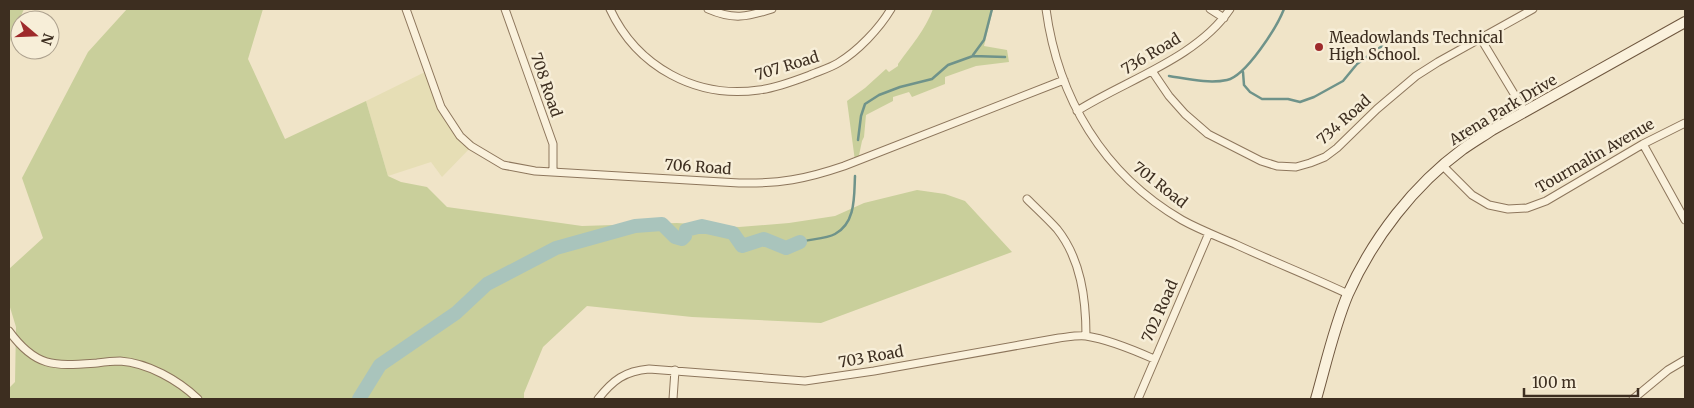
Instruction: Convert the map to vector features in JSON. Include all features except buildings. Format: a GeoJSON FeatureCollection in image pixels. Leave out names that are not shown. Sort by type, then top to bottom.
{"type":"FeatureCollection","features":[{"type":"Feature","properties":{"kind":"street","name":"706 Road"},"geometry":{"type":"LineString","coordinates":[[406,9],[441,107],[460,136],[471,146],[503,164],[520,169],[739,183],[765,184],[787,182],[816,176],[844,166],[1064,80]]}},
{"type":"Feature","properties":{"kind":"street","name":"708 Road"},"geometry":{"type":"LineString","coordinates":[[505,9],[553,144],[553,172]]}},
{"type":"Feature","properties":{"kind":"street","name":"707 Road"},"geometry":{"type":"LineString","coordinates":[[610,9],[616,22],[637,49],[656,66],[669,74],[709,90],[734,92],[760,90],[783,84],[837,64],[876,29],[891,9]]}},
{"type":"Feature","properties":{"kind":"street"},"geometry":{"type":"LineString","coordinates":[[708,9],[732,16],[746,17],[772,9]]}},
{"type":"Feature","properties":{"kind":"street","name":"701 Road"},"geometry":{"type":"LineString","coordinates":[[1046,9],[1051,41],[1077,111],[1093,138],[1126,178],[1155,202],[1183,221],[1348,294]]}},
{"type":"Feature","properties":{"kind":"street"},"geometry":{"type":"LineString","coordinates":[[1210,9],[1224,18]]}},
{"type":"Feature","properties":{"kind":"street","name":"736 Road"},"geometry":{"type":"LineString","coordinates":[[1077,111],[1152,71],[1206,36],[1230,9]]}},
{"type":"Feature","properties":{"kind":"street","name":"734 Road"},"geometry":{"type":"LineString","coordinates":[[1152,71],[1184,114],[1208,134],[1261,161],[1277,166],[1296,167],[1325,157],[1416,76],[1533,9]]}},
{"type":"Feature","properties":{"kind":"street","name":"Arena Park Drive"},"geometry":{"type":"LineString","coordinates":[[1316,399],[1336,327],[1348,294],[1359,271],[1383,232],[1413,195],[1443,166],[1471,144],[1685,22]]}},
{"type":"Feature","properties":{"kind":"street"},"geometry":{"type":"LineString","coordinates":[[1481,39],[1525,112]]}},
{"type":"Feature","properties":{"kind":"street","name":"Tourmalin Avenue"},"geometry":{"type":"LineString","coordinates":[[1443,166],[1472,195],[1482,201],[1500,208],[1518,209],[1546,201],[1643,144],[1685,122]]}},
{"type":"Feature","properties":{"kind":"street"},"geometry":{"type":"LineString","coordinates":[[1643,144],[1685,220]]}},
{"type":"Feature","properties":{"kind":"street"},"geometry":{"type":"LineString","coordinates":[[1027,199],[1058,230],[1069,249],[1078,270],[1084,292],[1086,336]]}},
{"type":"Feature","properties":{"kind":"street","name":"702 Road"},"geometry":{"type":"LineString","coordinates":[[1138,399],[1209,233]]}},
{"type":"Feature","properties":{"kind":"street"},"geometry":{"type":"LineString","coordinates":[[9,332],[21,348],[33,357],[46,362],[68,365],[120,361],[136,364],[155,370],[198,399]]}},
{"type":"Feature","properties":{"kind":"street","name":"703 Road"},"geometry":{"type":"LineString","coordinates":[[598,399],[607,388],[622,376],[636,370],[650,368],[805,381],[874,371],[1059,338],[1086,336],[1130,349],[1154,360]]}},
{"type":"Feature","properties":{"kind":"street"},"geometry":{"type":"LineString","coordinates":[[1633,399],[1668,370],[1685,360]]}},
{"type":"Feature","properties":{"kind":"street"},"geometry":{"type":"LineString","coordinates":[[673,399],[675,370]]}},
{"type":"Feature","properties":{"kind":"shaded area"},"geometry":{"type":"Polygon","coordinates":[[[427,71],[441,107],[471,147],[442,177],[431,162],[388,176],[366,101],[427,71]]]}},
{"type":"Feature","properties":{"kind":"green space"},"geometry":{"type":"Polygon","coordinates":[[[9,9],[24,9],[10,10],[9,44],[9,9]]]}},
{"type":"Feature","properties":{"kind":"green space"},"geometry":{"type":"Polygon","coordinates":[[[127,9],[263,9],[248,59],[285,139],[366,101],[388,176],[401,182],[427,187],[447,207],[582,226],[677,223],[739,227],[789,223],[835,216],[864,203],[917,190],[945,194],[965,201],[1012,252],[821,323],[692,317],[587,306],[543,347],[524,393],[524,399],[9,399],[9,388],[15,382],[16,327],[9,304],[9,269],[43,238],[22,178],[88,52],[127,9]]]}},
{"type":"Feature","properties":{"kind":"green space"},"geometry":{"type":"Polygon","coordinates":[[[933,9],[993,9],[984,46],[1007,50],[1009,62],[976,66],[945,77],[945,84],[912,97],[909,92],[893,97],[893,101],[866,115],[864,137],[858,160],[855,161],[847,101],[886,69],[889,72],[898,66],[922,31],[933,9]]]}},
{"type":"Feature","properties":{"kind":"waterway"},"geometry":{"type":"LineString","coordinates":[[973,55],[984,40],[992,9]]}},
{"type":"Feature","properties":{"kind":"waterway"},"geometry":{"type":"LineString","coordinates":[[1169,76],[1198,81],[1227,80],[1235,77],[1252,61],[1260,50],[1284,9]]}},
{"type":"Feature","properties":{"kind":"waterway"},"geometry":{"type":"LineString","coordinates":[[1243,72],[1244,85],[1250,92],[1262,99],[1288,99],[1300,102],[1314,97],[1343,81],[1357,64],[1396,36]]}},
{"type":"Feature","properties":{"kind":"waterway"},"geometry":{"type":"LineString","coordinates":[[858,140],[861,116],[865,104],[879,95],[900,87],[932,79],[948,65],[973,56],[1005,57]]}},
{"type":"Feature","properties":{"kind":"waterway"},"geometry":{"type":"LineString","coordinates":[[800,242],[831,236],[842,229],[850,216],[854,200],[855,176]]}},
{"type":"Feature","properties":{"kind":"waterway"},"geometry":{"type":"LineString","coordinates":[[359,399],[380,365],[456,313],[487,284],[556,248],[635,226],[662,224],[675,237],[682,239],[685,236],[686,230],[702,226],[733,233],[742,246],[764,239],[786,248],[800,242]]}},
{"type":"Feature","properties":{"kind":"place","name":"Meadowlands Technical High School."},"geometry":{"type":"Point","coordinates":[1319,47]}}]}
